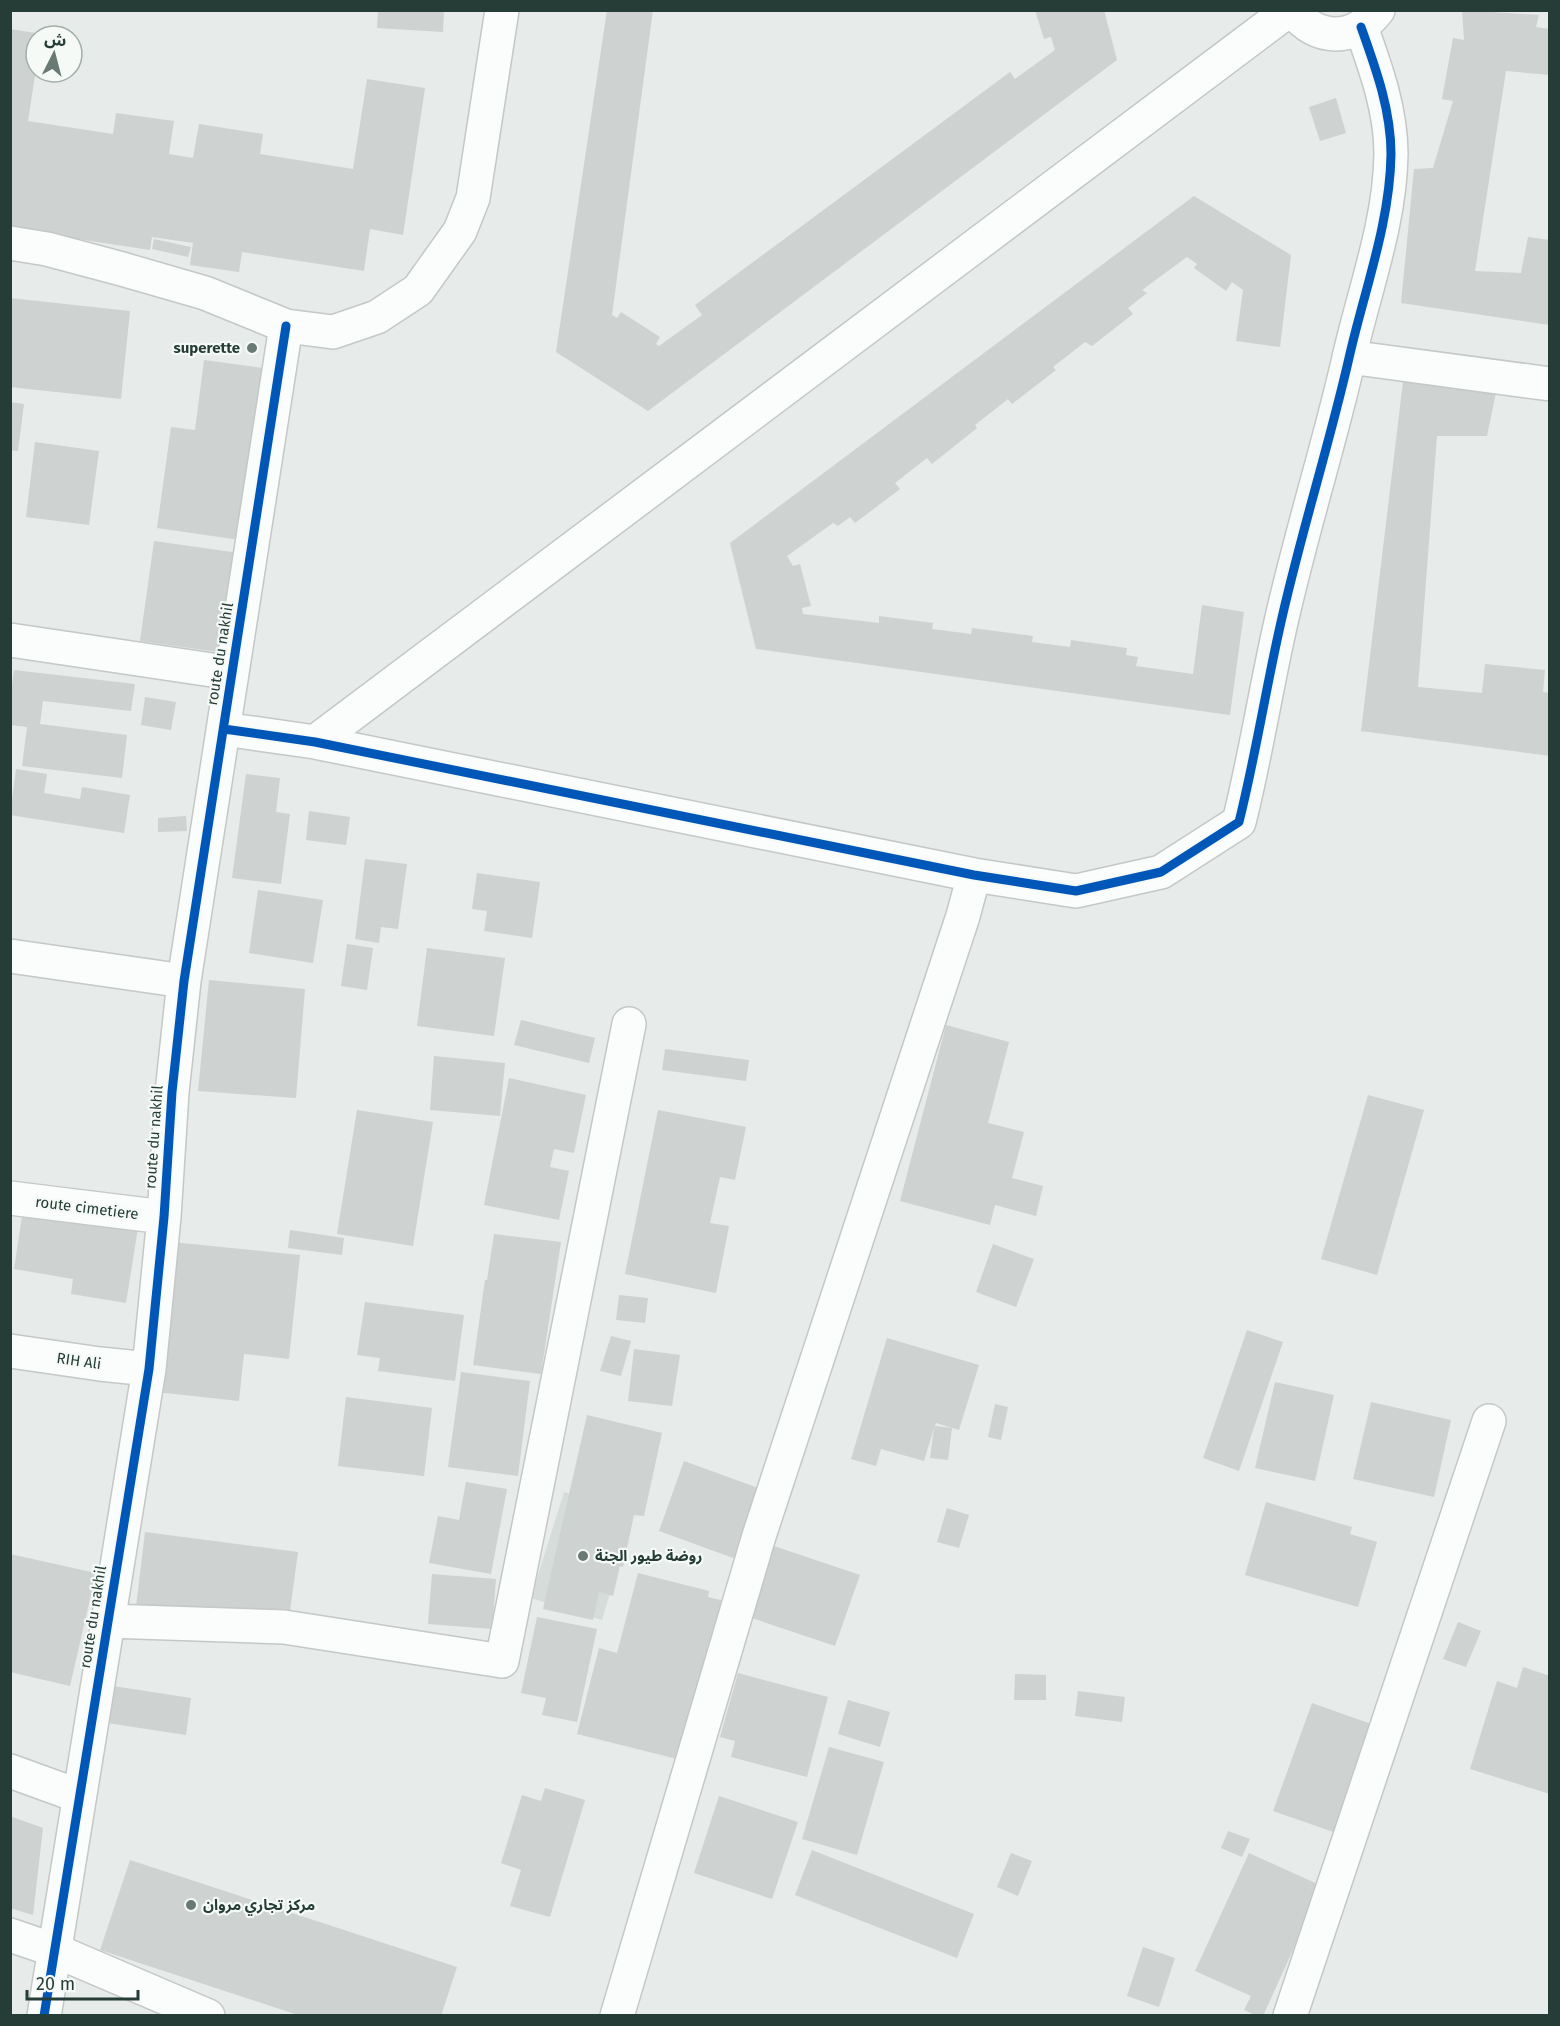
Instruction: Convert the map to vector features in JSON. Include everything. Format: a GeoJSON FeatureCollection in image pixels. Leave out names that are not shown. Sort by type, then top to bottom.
{"type":"FeatureCollection","features":[{"type":"Feature","properties":{"kind":"street"},"geometry":{"type":"LineString","coordinates":[[10,243],[68,255],[195,290],[286,326],[333,332],[377,317],[418,290],[460,231],[473,198],[502,10]]}},
{"type":"Feature","properties":{"kind":"street"},"geometry":{"type":"LineString","coordinates":[[224,729],[315,742],[974,875],[1076,891],[1161,873],[1239,822],[1249,785],[1279,630],[1341,396],[1381,232],[1391,155],[1389,120],[1378,74],[1369,19],[1346,34],[1329,35],[1314,30],[1300,21],[1291,10],[315,742]]}},
{"type":"Feature","properties":{"kind":"street","name":"route du nakhil"},"geometry":{"type":"LineString","coordinates":[[44,2016],[148,1369],[165,1217],[172,1092],[184,981],[286,326]]}},
{"type":"Feature","properties":{"kind":"street"},"geometry":{"type":"LineString","coordinates":[[1349,357],[1550,384]]}},
{"type":"Feature","properties":{"kind":"street"},"geometry":{"type":"LineString","coordinates":[[10,640],[232,673]]}},
{"type":"Feature","properties":{"kind":"street"},"geometry":{"type":"LineString","coordinates":[[617,2016],[759,1536],[959,928],[974,875]]}},
{"type":"Feature","properties":{"kind":"street"},"geometry":{"type":"LineString","coordinates":[[10,956],[184,981]]}},
{"type":"Feature","properties":{"kind":"street"},"geometry":{"type":"LineString","coordinates":[[108,1621],[284,1627],[502,1660],[629,1024]]}},
{"type":"Feature","properties":{"kind":"street","name":"route cimetiere"},"geometry":{"type":"LineString","coordinates":[[10,1198],[165,1217]]}},
{"type":"Feature","properties":{"kind":"street","name":"RIH Ali"},"geometry":{"type":"LineString","coordinates":[[10,1350],[148,1369]]}},
{"type":"Feature","properties":{"kind":"street"},"geometry":{"type":"LineString","coordinates":[[1290,2016],[1489,1421]]}},
{"type":"Feature","properties":{"kind":"street"},"geometry":{"type":"LineString","coordinates":[[10,1771],[79,1796]]}},
{"type":"Feature","properties":{"kind":"street"},"geometry":{"type":"LineString","coordinates":[[10,1935],[54,1950],[208,2016]]}},
{"type":"Feature","properties":{"kind":"shaded area","name":"روضة طيور الجنة"},"geometry":{"type":"Polygon","coordinates":[[[564,1492],[634,1513],[602,1620],[531,1598],[564,1492]]]}},
{"type":"Feature","properties":{"kind":"building"},"geometry":{"type":"Polygon","coordinates":[[[378,10],[444,10],[443,32],[377,28],[378,10]]]}},
{"type":"Feature","properties":{"kind":"building"},"geometry":{"type":"Polygon","coordinates":[[[607,10],[653,10],[612,315],[617,318],[621,312],[660,337],[656,344],[659,346],[702,315],[695,305],[1010,72],[1015,79],[1055,50],[1051,37],[1044,39],[1035,10],[1104,10],[1117,60],[648,411],[556,352],[607,10]]]}},
{"type":"Feature","properties":{"kind":"building"},"geometry":{"type":"Polygon","coordinates":[[[1462,10],[1539,15],[1536,27],[1550,29],[1550,75],[1506,71],[1475,271],[1521,273],[1528,237],[1550,240],[1550,325],[1401,303],[1414,169],[1433,168],[1453,101],[1442,99],[1453,38],[1464,40],[1462,10]]]}},
{"type":"Feature","properties":{"kind":"building"},"geometry":{"type":"Polygon","coordinates":[[[10,29],[24,31],[24,84],[34,84],[28,121],[113,134],[116,113],[174,121],[169,154],[193,158],[199,124],[263,134],[260,154],[353,169],[367,79],[425,88],[403,235],[370,229],[364,271],[242,252],[239,272],[190,265],[193,243],[152,237],[150,250],[10,229],[10,29]]]}},
{"type":"Feature","properties":{"kind":"building"},"geometry":{"type":"Polygon","coordinates":[[[1336,98],[1346,133],[1320,141],[1309,107],[1336,98]]]}},
{"type":"Feature","properties":{"kind":"building"},"geometry":{"type":"Polygon","coordinates":[[[1194,196],[1291,255],[1280,347],[1236,341],[1243,290],[1232,282],[1226,291],[1194,268],[1197,264],[1187,257],[1142,290],[1147,293],[1128,308],[1133,314],[1092,346],[1085,342],[1053,367],[1056,370],[1012,404],[1008,399],[975,425],[977,428],[932,464],[927,458],[895,483],[900,489],[855,523],[850,517],[838,526],[833,523],[787,556],[793,566],[800,564],[811,606],[802,608],[803,614],[879,623],[879,616],[933,623],[932,629],[971,634],[972,628],[1033,636],[1032,642],[1070,647],[1071,640],[1127,648],[1126,655],[1138,657],[1136,666],[1193,674],[1202,605],[1244,612],[1230,715],[756,649],[730,543],[1194,196]]]}},
{"type":"Feature","properties":{"kind":"building"},"geometry":{"type":"Polygon","coordinates":[[[154,239],[191,247],[188,257],[152,249],[154,239]]]}},
{"type":"Feature","properties":{"kind":"building"},"geometry":{"type":"Polygon","coordinates":[[[10,298],[130,311],[121,399],[10,387],[10,298]]]}},
{"type":"Feature","properties":{"kind":"building"},"geometry":{"type":"Polygon","coordinates":[[[204,360],[270,369],[247,541],[157,528],[171,427],[195,430],[204,360]]]}},
{"type":"Feature","properties":{"kind":"building"},"geometry":{"type":"Polygon","coordinates":[[[1405,365],[1499,378],[1487,436],[1437,436],[1418,687],[1482,693],[1485,664],[1545,670],[1543,692],[1550,693],[1550,756],[1361,731],[1405,365]]]}},
{"type":"Feature","properties":{"kind":"building"},"geometry":{"type":"Polygon","coordinates":[[[10,402],[24,404],[18,451],[10,450],[10,402]]]}},
{"type":"Feature","properties":{"kind":"building"},"geometry":{"type":"Polygon","coordinates":[[[35,442],[99,451],[89,525],[26,517],[35,442]]]}},
{"type":"Feature","properties":{"kind":"building"},"geometry":{"type":"Polygon","coordinates":[[[154,541],[239,553],[225,653],[140,641],[154,541]]]}},
{"type":"Feature","properties":{"kind":"building"},"geometry":{"type":"Polygon","coordinates":[[[14,670],[135,684],[131,711],[43,701],[40,724],[127,735],[122,778],[22,766],[27,727],[10,725],[10,700],[14,670]]]}},
{"type":"Feature","properties":{"kind":"building"},"geometry":{"type":"Polygon","coordinates":[[[145,697],[176,702],[171,730],[141,725],[145,697]]]}},
{"type":"Feature","properties":{"kind":"building"},"geometry":{"type":"Polygon","coordinates":[[[16,769],[47,774],[44,793],[80,799],[82,787],[130,795],[124,833],[10,815],[16,769]]]}},
{"type":"Feature","properties":{"kind":"building"},"geometry":{"type":"Polygon","coordinates":[[[246,774],[280,778],[276,812],[290,814],[281,884],[232,878],[246,774]]]}},
{"type":"Feature","properties":{"kind":"building"},"geometry":{"type":"Polygon","coordinates":[[[309,811],[350,817],[346,845],[306,840],[309,811]]]}},
{"type":"Feature","properties":{"kind":"building"},"geometry":{"type":"Polygon","coordinates":[[[186,816],[187,831],[158,832],[158,818],[186,816]]]}},
{"type":"Feature","properties":{"kind":"building"},"geometry":{"type":"Polygon","coordinates":[[[365,859],[407,864],[398,929],[381,927],[379,943],[355,939],[365,859]]]}},
{"type":"Feature","properties":{"kind":"building"},"geometry":{"type":"Polygon","coordinates":[[[477,873],[540,882],[532,938],[484,931],[487,911],[472,909],[477,873]]]}},
{"type":"Feature","properties":{"kind":"building"},"geometry":{"type":"Polygon","coordinates":[[[258,890],[323,900],[313,963],[249,953],[258,890]]]}},
{"type":"Feature","properties":{"kind":"building"},"geometry":{"type":"Polygon","coordinates":[[[347,944],[373,948],[367,990],[341,986],[347,944]]]}},
{"type":"Feature","properties":{"kind":"building"},"geometry":{"type":"Polygon","coordinates":[[[427,948],[505,958],[494,1036],[417,1026],[427,948]]]}},
{"type":"Feature","properties":{"kind":"building"},"geometry":{"type":"Polygon","coordinates":[[[209,980],[305,989],[296,1098],[198,1091],[209,980]]]}},
{"type":"Feature","properties":{"kind":"building"},"geometry":{"type":"Polygon","coordinates":[[[521,1020],[595,1038],[589,1063],[514,1045],[521,1020]]]}},
{"type":"Feature","properties":{"kind":"building"},"geometry":{"type":"Polygon","coordinates":[[[946,1025],[1009,1042],[988,1123],[1024,1132],[1012,1178],[1043,1186],[1036,1216],[995,1205],[990,1225],[900,1201],[946,1025]]]}},
{"type":"Feature","properties":{"kind":"building"},"geometry":{"type":"Polygon","coordinates":[[[665,1049],[749,1060],[746,1081],[662,1070],[665,1049]]]}},
{"type":"Feature","properties":{"kind":"building"},"geometry":{"type":"Polygon","coordinates":[[[434,1056],[505,1063],[500,1116],[430,1110],[434,1056]]]}},
{"type":"Feature","properties":{"kind":"building"},"geometry":{"type":"Polygon","coordinates":[[[509,1078],[586,1095],[574,1153],[554,1149],[550,1167],[569,1171],[559,1220],[484,1205],[509,1078]]]}},
{"type":"Feature","properties":{"kind":"building"},"geometry":{"type":"Polygon","coordinates":[[[1368,1095],[1424,1110],[1377,1275],[1321,1259],[1368,1095]]]}},
{"type":"Feature","properties":{"kind":"building"},"geometry":{"type":"Polygon","coordinates":[[[357,1110],[433,1122],[413,1246],[337,1234],[357,1110]]]}},
{"type":"Feature","properties":{"kind":"building"},"geometry":{"type":"Polygon","coordinates":[[[658,1110],[746,1127],[735,1180],[720,1177],[710,1223],[729,1226],[716,1293],[625,1274],[658,1110]]]}},
{"type":"Feature","properties":{"kind":"building"},"geometry":{"type":"Polygon","coordinates":[[[23,1210],[138,1228],[126,1303],[71,1294],[73,1279],[14,1269],[23,1210]]]}},
{"type":"Feature","properties":{"kind":"building"},"geometry":{"type":"Polygon","coordinates":[[[290,1230],[344,1238],[342,1255],[288,1248],[290,1230]]]}},
{"type":"Feature","properties":{"kind":"building"},"geometry":{"type":"Polygon","coordinates":[[[494,1234],[561,1242],[541,1374],[473,1365],[494,1234]]]}},
{"type":"Feature","properties":{"kind":"building"},"geometry":{"type":"Polygon","coordinates":[[[172,1242],[300,1255],[289,1359],[244,1354],[239,1401],[156,1392],[172,1242]]]}},
{"type":"Feature","properties":{"kind":"building"},"geometry":{"type":"Polygon","coordinates":[[[993,1244],[1034,1259],[1016,1307],[976,1292],[993,1244]]]}},
{"type":"Feature","properties":{"kind":"building"},"geometry":{"type":"Polygon","coordinates":[[[619,1295],[648,1298],[645,1323],[616,1320],[619,1295]]]}},
{"type":"Feature","properties":{"kind":"building"},"geometry":{"type":"Polygon","coordinates":[[[365,1302],[464,1315],[455,1381],[378,1371],[380,1358],[357,1355],[365,1302]]]}},
{"type":"Feature","properties":{"kind":"building"},"geometry":{"type":"Polygon","coordinates":[[[1247,1330],[1283,1342],[1239,1471],[1203,1458],[1247,1330]]]}},
{"type":"Feature","properties":{"kind":"building"},"geometry":{"type":"Polygon","coordinates":[[[611,1336],[631,1341],[621,1376],[600,1371],[611,1336]]]}},
{"type":"Feature","properties":{"kind":"building"},"geometry":{"type":"Polygon","coordinates":[[[887,1338],[979,1365],[959,1430],[936,1423],[935,1426],[952,1428],[948,1460],[930,1458],[934,1428],[924,1461],[881,1449],[876,1466],[851,1459],[887,1338]]]}},
{"type":"Feature","properties":{"kind":"building"},"geometry":{"type":"Polygon","coordinates":[[[634,1349],[680,1355],[672,1406],[628,1401],[634,1349]]]}},
{"type":"Feature","properties":{"kind":"building"},"geometry":{"type":"Polygon","coordinates":[[[461,1372],[530,1381],[518,1476],[448,1467],[461,1372]]]}},
{"type":"Feature","properties":{"kind":"building"},"geometry":{"type":"Polygon","coordinates":[[[1275,1382],[1334,1395],[1315,1481],[1255,1468],[1275,1382]]]}},
{"type":"Feature","properties":{"kind":"building"},"geometry":{"type":"Polygon","coordinates":[[[346,1397],[432,1408],[424,1476],[338,1466],[346,1397]]]}},
{"type":"Feature","properties":{"kind":"building"},"geometry":{"type":"Polygon","coordinates":[[[1371,1402],[1451,1420],[1434,1497],[1353,1479],[1371,1402]]]}},
{"type":"Feature","properties":{"kind":"building"},"geometry":{"type":"Polygon","coordinates":[[[995,1404],[1008,1407],[1001,1440],[988,1437],[995,1404]]]}},
{"type":"Feature","properties":{"kind":"building"},"geometry":{"type":"Polygon","coordinates":[[[587,1415],[662,1433],[644,1516],[634,1515],[623,1567],[620,1566],[613,1596],[599,1592],[593,1620],[543,1609],[587,1415]]]}},
{"type":"Feature","properties":{"kind":"building"},"geometry":{"type":"Polygon","coordinates":[[[684,1461],[761,1489],[736,1559],[659,1531],[684,1461]]]}},
{"type":"Feature","properties":{"kind":"building"},"geometry":{"type":"Polygon","coordinates":[[[466,1482],[507,1489],[491,1574],[429,1563],[438,1516],[459,1520],[466,1482]]]}},
{"type":"Feature","properties":{"kind":"building"},"geometry":{"type":"Polygon","coordinates":[[[1266,1502],[1352,1527],[1350,1534],[1377,1542],[1358,1607],[1245,1575],[1266,1502]]]}},
{"type":"Feature","properties":{"kind":"building"},"geometry":{"type":"Polygon","coordinates":[[[947,1508],[969,1515],[959,1548],[937,1542],[947,1508]]]}},
{"type":"Feature","properties":{"kind":"building"},"geometry":{"type":"Polygon","coordinates":[[[145,1532],[298,1552],[288,1626],[136,1607],[145,1532]]]}},
{"type":"Feature","properties":{"kind":"building"},"geometry":{"type":"Polygon","coordinates":[[[768,1544],[860,1575],[835,1646],[743,1615],[768,1544]]]}},
{"type":"Feature","properties":{"kind":"building"},"geometry":{"type":"Polygon","coordinates":[[[10,1554],[96,1573],[70,1686],[10,1672],[10,1554]]]}},
{"type":"Feature","properties":{"kind":"building"},"geometry":{"type":"Polygon","coordinates":[[[638,1573],[709,1591],[708,1597],[729,1602],[689,1762],[577,1734],[599,1648],[617,1653],[638,1573]]]}},
{"type":"Feature","properties":{"kind":"building"},"geometry":{"type":"Polygon","coordinates":[[[432,1574],[496,1579],[492,1629],[428,1624],[432,1574]]]}},
{"type":"Feature","properties":{"kind":"building"},"geometry":{"type":"Polygon","coordinates":[[[537,1617],[597,1629],[577,1722],[542,1715],[546,1698],[521,1693],[537,1617]]]}},
{"type":"Feature","properties":{"kind":"building"},"geometry":{"type":"Polygon","coordinates":[[[1458,1622],[1481,1631],[1466,1667],[1443,1659],[1458,1622]]]}},
{"type":"Feature","properties":{"kind":"building"},"geometry":{"type":"Polygon","coordinates":[[[1523,1667],[1550,1676],[1550,1794],[1470,1769],[1497,1681],[1517,1688],[1523,1667]]]}},
{"type":"Feature","properties":{"kind":"building"},"geometry":{"type":"Polygon","coordinates":[[[738,1673],[828,1697],[807,1777],[731,1757],[735,1741],[720,1737],[738,1673]]]}},
{"type":"Feature","properties":{"kind":"building"},"geometry":{"type":"Polygon","coordinates":[[[1015,1674],[1046,1675],[1046,1700],[1014,1700],[1015,1674]]]}},
{"type":"Feature","properties":{"kind":"building"},"geometry":{"type":"Polygon","coordinates":[[[113,1686],[191,1698],[186,1735],[107,1723],[113,1686]]]}},
{"type":"Feature","properties":{"kind":"building"},"geometry":{"type":"Polygon","coordinates":[[[1078,1691],[1125,1697],[1122,1722],[1075,1716],[1078,1691]]]}},
{"type":"Feature","properties":{"kind":"building"},"geometry":{"type":"Polygon","coordinates":[[[848,1700],[890,1712],[880,1747],[838,1734],[848,1700]]]}},
{"type":"Feature","properties":{"kind":"building"},"geometry":{"type":"Polygon","coordinates":[[[1312,1703],[1377,1726],[1339,1834],[1273,1811],[1312,1703]]]}},
{"type":"Feature","properties":{"kind":"building"},"geometry":{"type":"Polygon","coordinates":[[[829,1747],[884,1762],[857,1855],[802,1839],[829,1747]]]}},
{"type":"Feature","properties":{"kind":"building"},"geometry":{"type":"Polygon","coordinates":[[[545,1788],[585,1800],[550,1917],[510,1906],[521,1870],[501,1863],[522,1795],[541,1801],[545,1788]]]}},
{"type":"Feature","properties":{"kind":"building"},"geometry":{"type":"Polygon","coordinates":[[[719,1796],[798,1822],[772,1899],[694,1873],[719,1796]]]}},
{"type":"Feature","properties":{"kind":"building"},"geometry":{"type":"Polygon","coordinates":[[[10,1816],[43,1828],[33,1915],[10,1908],[10,1816]]]}},
{"type":"Feature","properties":{"kind":"building"},"geometry":{"type":"Polygon","coordinates":[[[1228,1831],[1250,1839],[1242,1857],[1221,1848],[1228,1831]]]}},
{"type":"Feature","properties":{"kind":"building"},"geometry":{"type":"Polygon","coordinates":[[[812,1850],[974,1914],[957,1958],[795,1895],[812,1850]]]}},
{"type":"Feature","properties":{"kind":"building"},"geometry":{"type":"Polygon","coordinates":[[[1011,1853],[1032,1861],[1018,1896],[997,1887],[1011,1853]]]}},
{"type":"Feature","properties":{"kind":"building"},"geometry":{"type":"Polygon","coordinates":[[[1249,1853],[1322,1886],[1263,2016],[1257,2016],[1244,2010],[1251,1996],[1195,1971],[1249,1853]]]}},
{"type":"Feature","properties":{"kind":"building","name":"مركز تجاري مروان"},"geometry":{"type":"Polygon","coordinates":[[[130,1860],[457,1967],[441,2016],[301,2016],[100,1950],[130,1860]]]}},
{"type":"Feature","properties":{"kind":"building"},"geometry":{"type":"Polygon","coordinates":[[[1143,1947],[1175,1958],[1159,2007],[1127,1996],[1143,1947]]]}},
{"type":"Feature","properties":{"kind":"cycle path"},"geometry":{"type":"LineString","coordinates":[[224,729],[315,742],[974,875],[1076,891],[1161,872],[1239,822],[1287,597],[1381,232],[1390,180],[1390,138],[1382,90],[1361,27]]}},
{"type":"Feature","properties":{"kind":"cycle path"},"geometry":{"type":"LineString","coordinates":[[44,2016],[149,1369],[164,1217],[172,1092],[184,981],[286,326]]}},
{"type":"Feature","properties":{"kind":"place","name":"superette"},"geometry":{"type":"Point","coordinates":[252,348]}},
{"type":"Feature","properties":{"kind":"place","name":"روضة طيور الجنة"},"geometry":{"type":"Point","coordinates":[583,1556]}},
{"type":"Feature","properties":{"kind":"place","name":"مركز تجاري مروان"},"geometry":{"type":"Point","coordinates":[191,1905]}}]}
